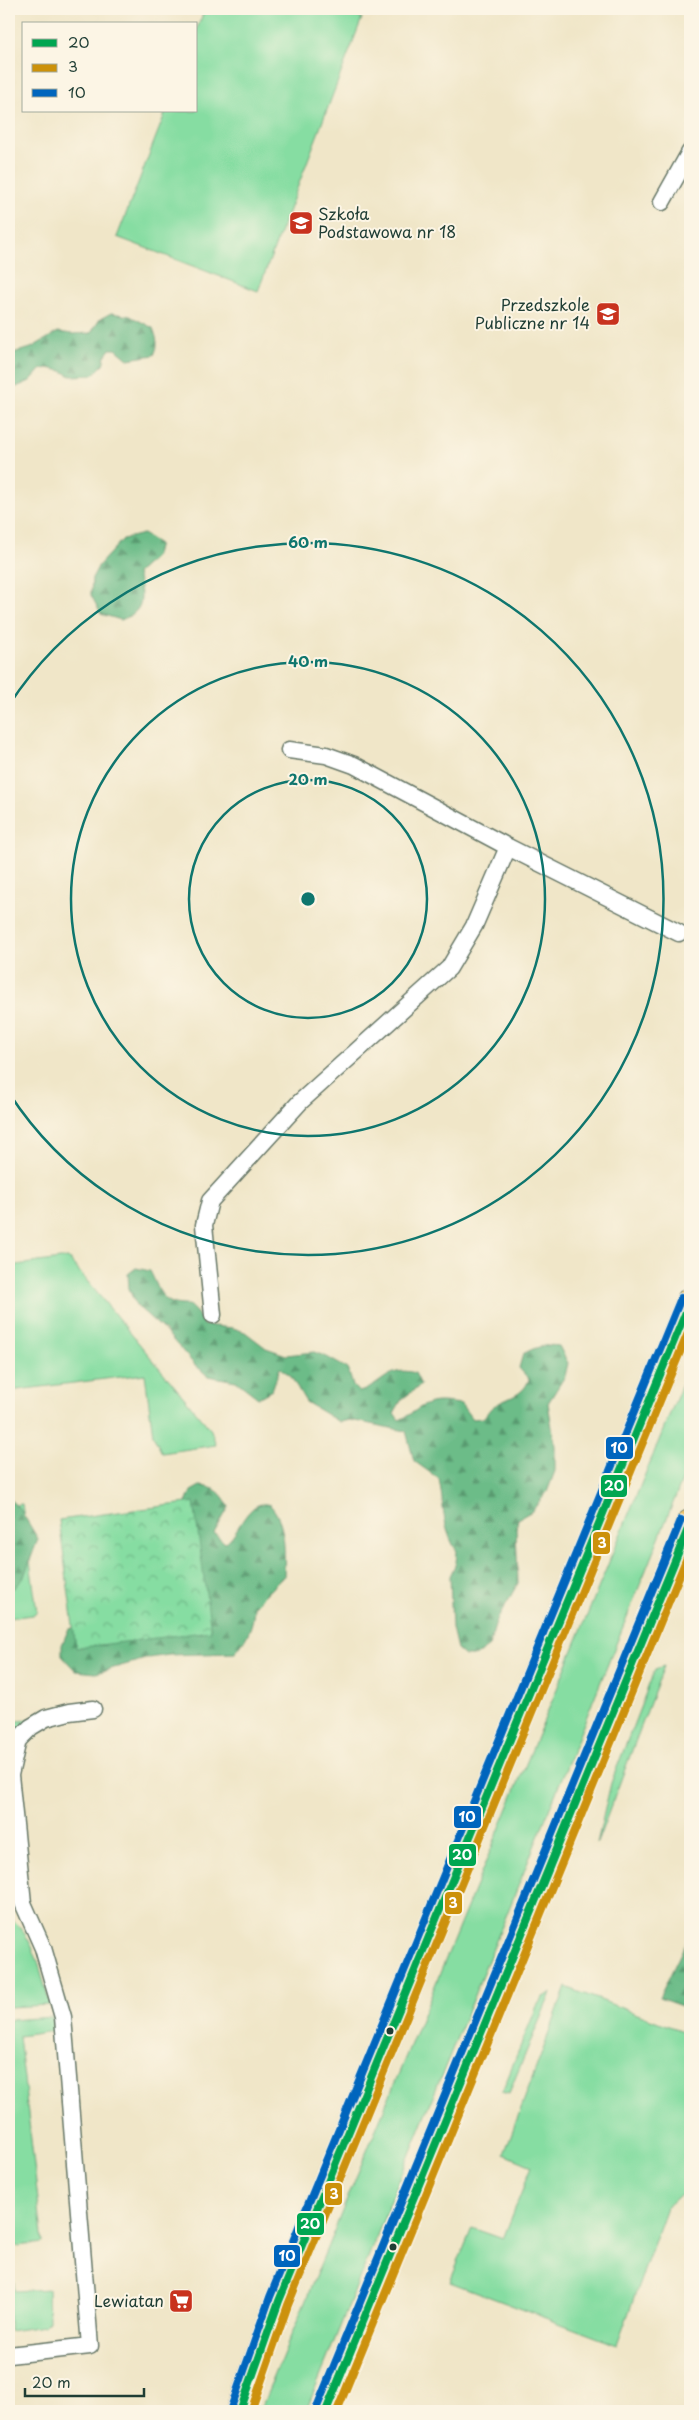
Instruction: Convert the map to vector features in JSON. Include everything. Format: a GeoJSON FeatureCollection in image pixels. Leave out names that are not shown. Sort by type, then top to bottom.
{"type":"FeatureCollection","features":[{"type":"Feature","properties":{"kind":"main road"},"geometry":{"type":"LineString","coordinates":[[240,2411],[283,2292],[690,1302]]}},
{"type":"Feature","properties":{"kind":"main road"},"geometry":{"type":"LineString","coordinates":[[326,2411],[690,1524]]}},
{"type":"Feature","properties":{"kind":"lane"},"geometry":{"type":"LineString","coordinates":[[662,202],[690,152]]}},
{"type":"Feature","properties":{"kind":"lane"},"geometry":{"type":"LineString","coordinates":[[289,750],[326,755],[354,765],[508,848],[679,933]]}},
{"type":"Feature","properties":{"kind":"lane"},"geometry":{"type":"LineString","coordinates":[[213,1315],[204,1225],[210,1201],[300,1102],[449,968],[474,926],[508,848]]}},
{"type":"Feature","properties":{"kind":"lane"},"geometry":{"type":"LineString","coordinates":[[9,2355],[90,2346],[64,2016],[44,1948],[23,1903],[10,1775],[18,1740],[31,1727],[46,1718],[69,1712],[93,1709]]}},
{"type":"Feature","properties":{"kind":"green space"},"geometry":{"type":"Polygon","coordinates":[[[205,9],[337,9],[362,18],[258,291],[117,237],[166,112],[198,112],[198,26],[205,9]]]}},
{"type":"Feature","properties":{"kind":"green space"},"geometry":{"type":"Polygon","coordinates":[[[111,313],[130,316],[153,328],[157,342],[154,355],[128,359],[116,349],[110,349],[105,356],[103,365],[93,375],[71,376],[62,371],[48,368],[40,370],[30,381],[14,388],[9,383],[9,354],[31,348],[58,332],[72,334],[91,333],[100,319],[111,313]]]}},
{"type":"Feature","properties":{"kind":"green space"},"geometry":{"type":"Polygon","coordinates":[[[143,534],[159,544],[155,557],[137,573],[141,595],[139,607],[135,612],[121,620],[101,614],[91,595],[92,578],[99,565],[123,539],[143,534]]]}},
{"type":"Feature","properties":{"kind":"green space"},"geometry":{"type":"Polygon","coordinates":[[[68,1258],[211,1430],[216,1445],[162,1453],[153,1435],[145,1374],[9,1391],[9,1266],[68,1258]]]}},
{"type":"Feature","properties":{"kind":"green space"},"geometry":{"type":"Polygon","coordinates":[[[136,1268],[150,1271],[167,1300],[180,1305],[189,1305],[197,1313],[204,1325],[233,1328],[245,1332],[266,1348],[286,1355],[314,1352],[327,1357],[348,1369],[353,1386],[359,1392],[391,1374],[406,1371],[415,1373],[421,1385],[402,1399],[394,1413],[399,1420],[424,1405],[440,1402],[461,1404],[472,1419],[483,1418],[493,1407],[519,1393],[527,1385],[529,1379],[519,1368],[523,1354],[550,1345],[559,1346],[568,1363],[565,1376],[548,1403],[555,1446],[555,1471],[547,1492],[532,1511],[518,1519],[516,1529],[518,1583],[496,1622],[489,1646],[475,1656],[465,1656],[457,1649],[452,1628],[450,1576],[456,1563],[457,1551],[446,1525],[439,1479],[414,1461],[406,1431],[350,1420],[339,1422],[306,1402],[290,1375],[280,1368],[272,1390],[258,1398],[236,1381],[208,1376],[194,1364],[165,1331],[136,1305],[129,1289],[128,1274],[136,1268]]]}},
{"type":"Feature","properties":{"kind":"green space"},"geometry":{"type":"Polygon","coordinates":[[[690,1365],[690,1461],[306,2411],[260,2411],[690,1365]]]}},
{"type":"Feature","properties":{"kind":"green space"},"geometry":{"type":"Polygon","coordinates":[[[200,1486],[214,1489],[224,1498],[229,1507],[214,1533],[225,1543],[250,1511],[262,1504],[270,1505],[282,1529],[284,1576],[254,1606],[251,1626],[243,1642],[235,1653],[169,1655],[149,1658],[96,1673],[76,1671],[62,1656],[62,1645],[68,1630],[87,1621],[181,1515],[191,1491],[200,1486]]]}},
{"type":"Feature","properties":{"kind":"green space"},"geometry":{"type":"Polygon","coordinates":[[[9,1499],[20,1509],[38,1539],[23,1579],[14,1588],[9,1588],[9,1499]]]}},
{"type":"Feature","properties":{"kind":"green space"},"geometry":{"type":"Polygon","coordinates":[[[194,1502],[211,1631],[76,1648],[59,1520],[194,1502]]]}},
{"type":"Feature","properties":{"kind":"green space"},"geometry":{"type":"Polygon","coordinates":[[[22,1504],[37,1612],[32,1615],[9,1618],[9,1506],[22,1504]]]}},
{"type":"Feature","properties":{"kind":"green space"},"geometry":{"type":"Polygon","coordinates":[[[664,1666],[597,1843],[611,1783],[655,1669],[664,1666]]]}},
{"type":"Feature","properties":{"kind":"green space"},"geometry":{"type":"Polygon","coordinates":[[[46,1718],[9,1762],[9,1722],[46,1718]]]}},
{"type":"Feature","properties":{"kind":"green space"},"geometry":{"type":"Polygon","coordinates":[[[9,1918],[26,1935],[36,1957],[50,2005],[9,2007],[9,1918]]]}},
{"type":"Feature","properties":{"kind":"green space"},"geometry":{"type":"Polygon","coordinates":[[[690,1934],[690,2009],[659,1998],[690,1934]]]}},
{"type":"Feature","properties":{"kind":"green space"},"geometry":{"type":"Polygon","coordinates":[[[566,1987],[690,2034],[690,2189],[681,2194],[667,2207],[617,2345],[450,2282],[472,2228],[503,2239],[532,2166],[504,2154],[566,1987]]]}},
{"type":"Feature","properties":{"kind":"green space"},"geometry":{"type":"Polygon","coordinates":[[[551,1993],[509,2093],[502,2091],[537,2006],[543,1997],[551,1993]]]}},
{"type":"Feature","properties":{"kind":"green space"},"geometry":{"type":"Polygon","coordinates":[[[53,2017],[54,2031],[19,2036],[43,2243],[9,2247],[9,2020],[53,2017]]]}},
{"type":"Feature","properties":{"kind":"green space"},"geometry":{"type":"Polygon","coordinates":[[[9,2247],[15,2291],[48,2289],[49,2321],[44,2326],[9,2331],[9,2247]]]}},
{"type":"Feature","properties":{"kind":"transit line","name":"10"},"geometry":{"type":"LineString","coordinates":[[231,2408],[270,2297],[681,1298]]}},
{"type":"Feature","properties":{"kind":"transit line","name":"20"},"geometry":{"type":"LineString","coordinates":[[240,2411],[279,2301],[690,1302]]}},
{"type":"Feature","properties":{"kind":"transit line","name":"3"},"geometry":{"type":"LineString","coordinates":[[251,2411],[288,2305],[690,1328]]}},
{"type":"Feature","properties":{"kind":"transit line","name":"10"},"geometry":{"type":"LineString","coordinates":[[317,2407],[681,1520]]}},
{"type":"Feature","properties":{"kind":"transit line","name":"20"},"geometry":{"type":"LineString","coordinates":[[326,2411],[690,1524]]}},
{"type":"Feature","properties":{"kind":"transit line","name":"3"},"geometry":{"type":"LineString","coordinates":[[337,2411],[690,1550]]}},
{"type":"Feature","properties":{"kind":"place","name":"Szkoła Podstawowa nr 18"},"geometry":{"type":"Point","coordinates":[301,223]}},
{"type":"Feature","properties":{"kind":"place","name":"Przedszkole Publiczne nr 14"},"geometry":{"type":"Point","coordinates":[608,314]}},
{"type":"Feature","properties":{"kind":"place","name":"Lewiatan"},"geometry":{"type":"Point","coordinates":[181,2301]}}]}
